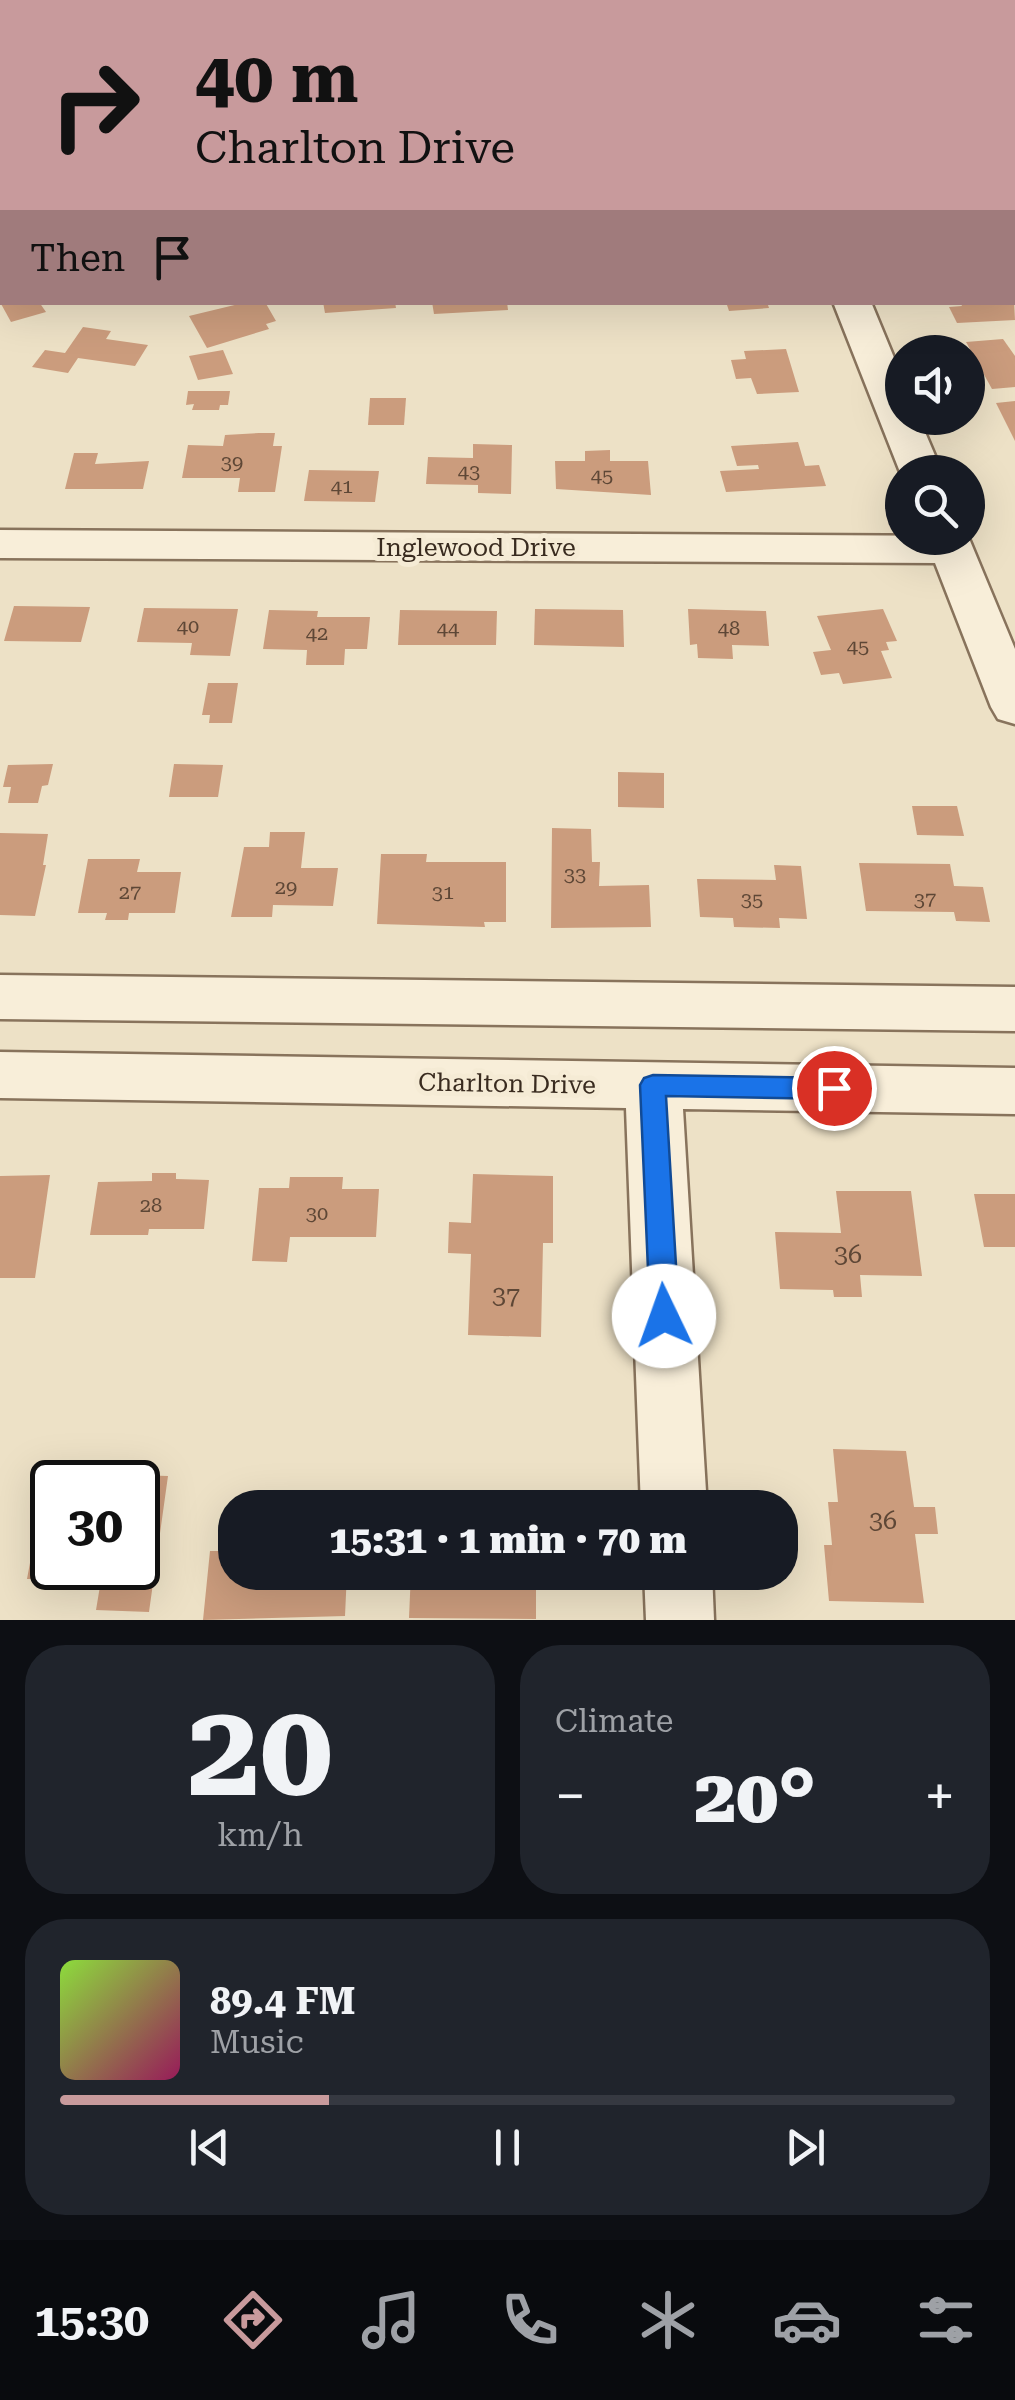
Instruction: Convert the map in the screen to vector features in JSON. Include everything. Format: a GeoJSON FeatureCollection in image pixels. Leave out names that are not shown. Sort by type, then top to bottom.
{"type":"FeatureCollection","features":[{"type":"Feature","properties":{"kind":"street"},"geometry":{"type":"LineString","coordinates":[[853,305],[914,455]]}},
{"type":"Feature","properties":{"kind":"street","name":"Inglewood Drive"},"geometry":{"type":"LineString","coordinates":[[0,544],[885,543]]}},
{"type":"Feature","properties":{"kind":"street"},"geometry":{"type":"LineString","coordinates":[[955,555],[1015,707]]}},
{"type":"Feature","properties":{"kind":"street"},"geometry":{"type":"LineString","coordinates":[[0,997],[1015,1009]]}},
{"type":"Feature","properties":{"kind":"street","name":"Charlton Drive"},"geometry":{"type":"LineString","coordinates":[[0,1075],[1015,1091]]}},
{"type":"Feature","properties":{"kind":"street"},"geometry":{"type":"LineString","coordinates":[[653,1085],[673,1490]]}},
{"type":"Feature","properties":{"kind":"street"},"geometry":{"type":"LineString","coordinates":[[679,1590],[680,1620]]}},
{"type":"Feature","properties":{"kind":"building"},"geometry":{"type":"Polygon","coordinates":[[[2,305],[41,305],[46,312],[11,322],[2,305]]]}},
{"type":"Feature","properties":{"kind":"building"},"geometry":{"type":"Polygon","coordinates":[[[235,305],[267,305],[276,321],[266,324],[269,329],[207,348],[189,316],[235,305]]]}},
{"type":"Feature","properties":{"kind":"building"},"geometry":{"type":"Polygon","coordinates":[[[324,305],[396,308],[325,313],[324,305]]]}},
{"type":"Feature","properties":{"kind":"building"},"geometry":{"type":"Polygon","coordinates":[[[432,305],[507,305],[508,310],[434,314],[432,305]]]}},
{"type":"Feature","properties":{"kind":"building"},"geometry":{"type":"Polygon","coordinates":[[[727,305],[769,308],[729,311],[727,305]]]}},
{"type":"Feature","properties":{"kind":"building"},"geometry":{"type":"Polygon","coordinates":[[[1014,305],[1015,320],[957,323],[949,307],[1014,305]]]}},
{"type":"Feature","properties":{"kind":"building"},"geometry":{"type":"Polygon","coordinates":[[[83,327],[111,331],[106,339],[148,345],[135,366],[78,358],[68,373],[32,367],[45,350],[65,353],[83,327]]]}},
{"type":"Feature","properties":{"kind":"building"},"geometry":{"type":"Polygon","coordinates":[[[1003,339],[1015,356],[1015,387],[992,389],[985,376],[985,340],[1003,339]]]}},
{"type":"Feature","properties":{"kind":"building"},"geometry":{"type":"Polygon","coordinates":[[[786,349],[799,392],[757,394],[751,378],[736,379],[731,360],[746,359],[744,351],[786,349]]]}},
{"type":"Feature","properties":{"kind":"building"},"geometry":{"type":"Polygon","coordinates":[[[223,350],[233,374],[198,380],[189,356],[223,350]]]}},
{"type":"Feature","properties":{"kind":"building"},"geometry":{"type":"Polygon","coordinates":[[[188,391],[230,391],[228,405],[220,405],[219,410],[192,410],[194,404],[186,405],[188,391]]]}},
{"type":"Feature","properties":{"kind":"building"},"geometry":{"type":"Polygon","coordinates":[[[370,398],[406,398],[404,425],[368,425],[370,398]]]}},
{"type":"Feature","properties":{"kind":"building"},"geometry":{"type":"Polygon","coordinates":[[[1015,401],[1015,441],[996,403],[1015,401]]]}},
{"type":"Feature","properties":{"kind":"building"},"geometry":{"type":"Polygon","coordinates":[[[275,433],[273,446],[282,446],[275,492],[238,492],[240,478],[182,478],[188,445],[223,446],[225,435],[275,433]]]}},
{"type":"Feature","properties":{"kind":"building"},"geometry":{"type":"Polygon","coordinates":[[[798,442],[805,466],[819,465],[826,486],[726,492],[720,471],[759,469],[758,465],[737,466],[731,446],[798,442]]]}},
{"type":"Feature","properties":{"kind":"building"},"geometry":{"type":"Polygon","coordinates":[[[473,444],[512,445],[511,494],[478,493],[478,485],[426,484],[428,457],[473,458],[473,444]]]}},
{"type":"Feature","properties":{"kind":"building"},"geometry":{"type":"Polygon","coordinates":[[[610,450],[610,461],[648,461],[651,495],[556,489],[555,461],[585,461],[585,451],[610,450]]]}},
{"type":"Feature","properties":{"kind":"building"},"geometry":{"type":"Polygon","coordinates":[[[74,453],[98,453],[95,464],[149,461],[143,489],[65,489],[74,453]]]}},
{"type":"Feature","properties":{"kind":"building"},"geometry":{"type":"Polygon","coordinates":[[[309,470],[379,471],[375,502],[304,501],[309,470]]]}},
{"type":"Feature","properties":{"kind":"building"},"geometry":{"type":"Polygon","coordinates":[[[14,606],[90,607],[81,642],[4,641],[14,606]]]}},
{"type":"Feature","properties":{"kind":"building"},"geometry":{"type":"Polygon","coordinates":[[[144,608],[238,609],[230,656],[190,655],[192,643],[137,642],[144,608]]]}},
{"type":"Feature","properties":{"kind":"building"},"geometry":{"type":"Polygon","coordinates":[[[535,609],[623,610],[624,647],[534,645],[535,609]]]}},
{"type":"Feature","properties":{"kind":"building"},"geometry":{"type":"Polygon","coordinates":[[[688,609],[766,611],[769,646],[732,645],[733,659],[698,658],[697,644],[690,645],[688,609]]]}},
{"type":"Feature","properties":{"kind":"building"},"geometry":{"type":"Polygon","coordinates":[[[883,609],[897,641],[886,642],[889,650],[881,651],[892,678],[843,684],[839,673],[821,675],[813,652],[831,650],[817,616],[883,609]]]}},
{"type":"Feature","properties":{"kind":"building"},"geometry":{"type":"Polygon","coordinates":[[[269,610],[318,611],[317,617],[370,617],[367,649],[345,649],[344,665],[306,665],[307,650],[263,649],[269,610]]]}},
{"type":"Feature","properties":{"kind":"building"},"geometry":{"type":"Polygon","coordinates":[[[400,610],[497,611],[496,645],[398,645],[400,610]]]}},
{"type":"Feature","properties":{"kind":"building"},"geometry":{"type":"Polygon","coordinates":[[[208,683],[238,683],[232,723],[209,723],[210,715],[202,715],[208,683]]]}},
{"type":"Feature","properties":{"kind":"building"},"geometry":{"type":"Polygon","coordinates":[[[53,764],[38,803],[8,803],[11,787],[3,787],[8,765],[53,764]]]}},
{"type":"Feature","properties":{"kind":"building"},"geometry":{"type":"Polygon","coordinates":[[[174,764],[223,765],[218,797],[169,797],[174,764]]]}},
{"type":"Feature","properties":{"kind":"building"},"geometry":{"type":"Polygon","coordinates":[[[618,772],[664,773],[664,808],[618,807],[618,772]]]}},
{"type":"Feature","properties":{"kind":"building"},"geometry":{"type":"Polygon","coordinates":[[[912,806],[957,806],[964,836],[917,835],[912,806]]]}},
{"type":"Feature","properties":{"kind":"building"},"geometry":{"type":"Polygon","coordinates":[[[552,828],[591,829],[592,862],[600,862],[599,886],[649,885],[651,927],[551,928],[552,828]]]}},
{"type":"Feature","properties":{"kind":"building"},"geometry":{"type":"Polygon","coordinates":[[[270,832],[305,832],[301,868],[338,868],[333,906],[273,905],[272,917],[231,917],[244,847],[269,847],[270,832]]]}},
{"type":"Feature","properties":{"kind":"building"},"geometry":{"type":"Polygon","coordinates":[[[0,833],[48,834],[35,916],[0,915],[0,833]]]}},
{"type":"Feature","properties":{"kind":"building"},"geometry":{"type":"Polygon","coordinates":[[[381,854],[427,854],[426,862],[506,862],[506,922],[484,922],[485,927],[377,924],[381,854]]]}},
{"type":"Feature","properties":{"kind":"building"},"geometry":{"type":"Polygon","coordinates":[[[88,859],[140,859],[137,872],[181,872],[175,913],[129,913],[128,920],[105,920],[107,913],[78,913],[88,859]]]}},
{"type":"Feature","properties":{"kind":"building"},"geometry":{"type":"Polygon","coordinates":[[[859,863],[950,864],[954,886],[983,887],[990,922],[956,921],[954,912],[866,911],[859,863]]]}},
{"type":"Feature","properties":{"kind":"building"},"geometry":{"type":"Polygon","coordinates":[[[774,865],[801,866],[807,919],[779,918],[780,928],[734,927],[733,918],[700,917],[697,879],[776,880],[774,865]]]}},
{"type":"Feature","properties":{"kind":"building"},"geometry":{"type":"Polygon","coordinates":[[[152,1173],[176,1173],[176,1179],[209,1180],[204,1229],[149,1229],[148,1235],[90,1235],[98,1182],[152,1181],[152,1173]]]}},
{"type":"Feature","properties":{"kind":"building"},"geometry":{"type":"Polygon","coordinates":[[[473,1174],[553,1176],[553,1243],[543,1243],[541,1337],[468,1335],[471,1254],[448,1253],[449,1222],[471,1223],[473,1174]]]}},
{"type":"Feature","properties":{"kind":"building"},"geometry":{"type":"Polygon","coordinates":[[[50,1175],[35,1278],[0,1278],[0,1176],[50,1175]]]}},
{"type":"Feature","properties":{"kind":"building"},"geometry":{"type":"Polygon","coordinates":[[[290,1177],[343,1177],[342,1189],[379,1189],[376,1237],[290,1237],[287,1262],[252,1261],[259,1188],[289,1188],[290,1177]]]}},
{"type":"Feature","properties":{"kind":"building"},"geometry":{"type":"Polygon","coordinates":[[[836,1191],[911,1191],[922,1276],[860,1275],[862,1297],[834,1297],[833,1290],[780,1289],[775,1232],[841,1233],[836,1191]]]}},
{"type":"Feature","properties":{"kind":"building"},"geometry":{"type":"Polygon","coordinates":[[[974,1194],[1015,1194],[1015,1247],[984,1247],[974,1194]]]}},
{"type":"Feature","properties":{"kind":"building"},"geometry":{"type":"Polygon","coordinates":[[[833,1449],[906,1451],[914,1507],[935,1507],[938,1534],[915,1534],[924,1603],[829,1601],[824,1545],[832,1545],[828,1502],[838,1502],[833,1449]]]}},
{"type":"Feature","properties":{"kind":"building"},"geometry":{"type":"Polygon","coordinates":[[[160,1476],[168,1476],[160,1533],[160,1476]]]}},
{"type":"Feature","properties":{"kind":"building"},"geometry":{"type":"Polygon","coordinates":[[[210,1551],[218,1551],[218,1590],[346,1590],[345,1616],[203,1620],[210,1551]]]}},
{"type":"Feature","properties":{"kind":"building"},"geometry":{"type":"Polygon","coordinates":[[[99,1590],[152,1590],[149,1612],[96,1610],[99,1590]]]}},
{"type":"Feature","properties":{"kind":"building"},"geometry":{"type":"Polygon","coordinates":[[[410,1590],[536,1590],[536,1619],[409,1618],[410,1590]]]}},
{"type":"Feature","properties":{"kind":"route"},"geometry":{"type":"LineString","coordinates":[[664,1316],[653,1085],[834,1088]]}}]}
